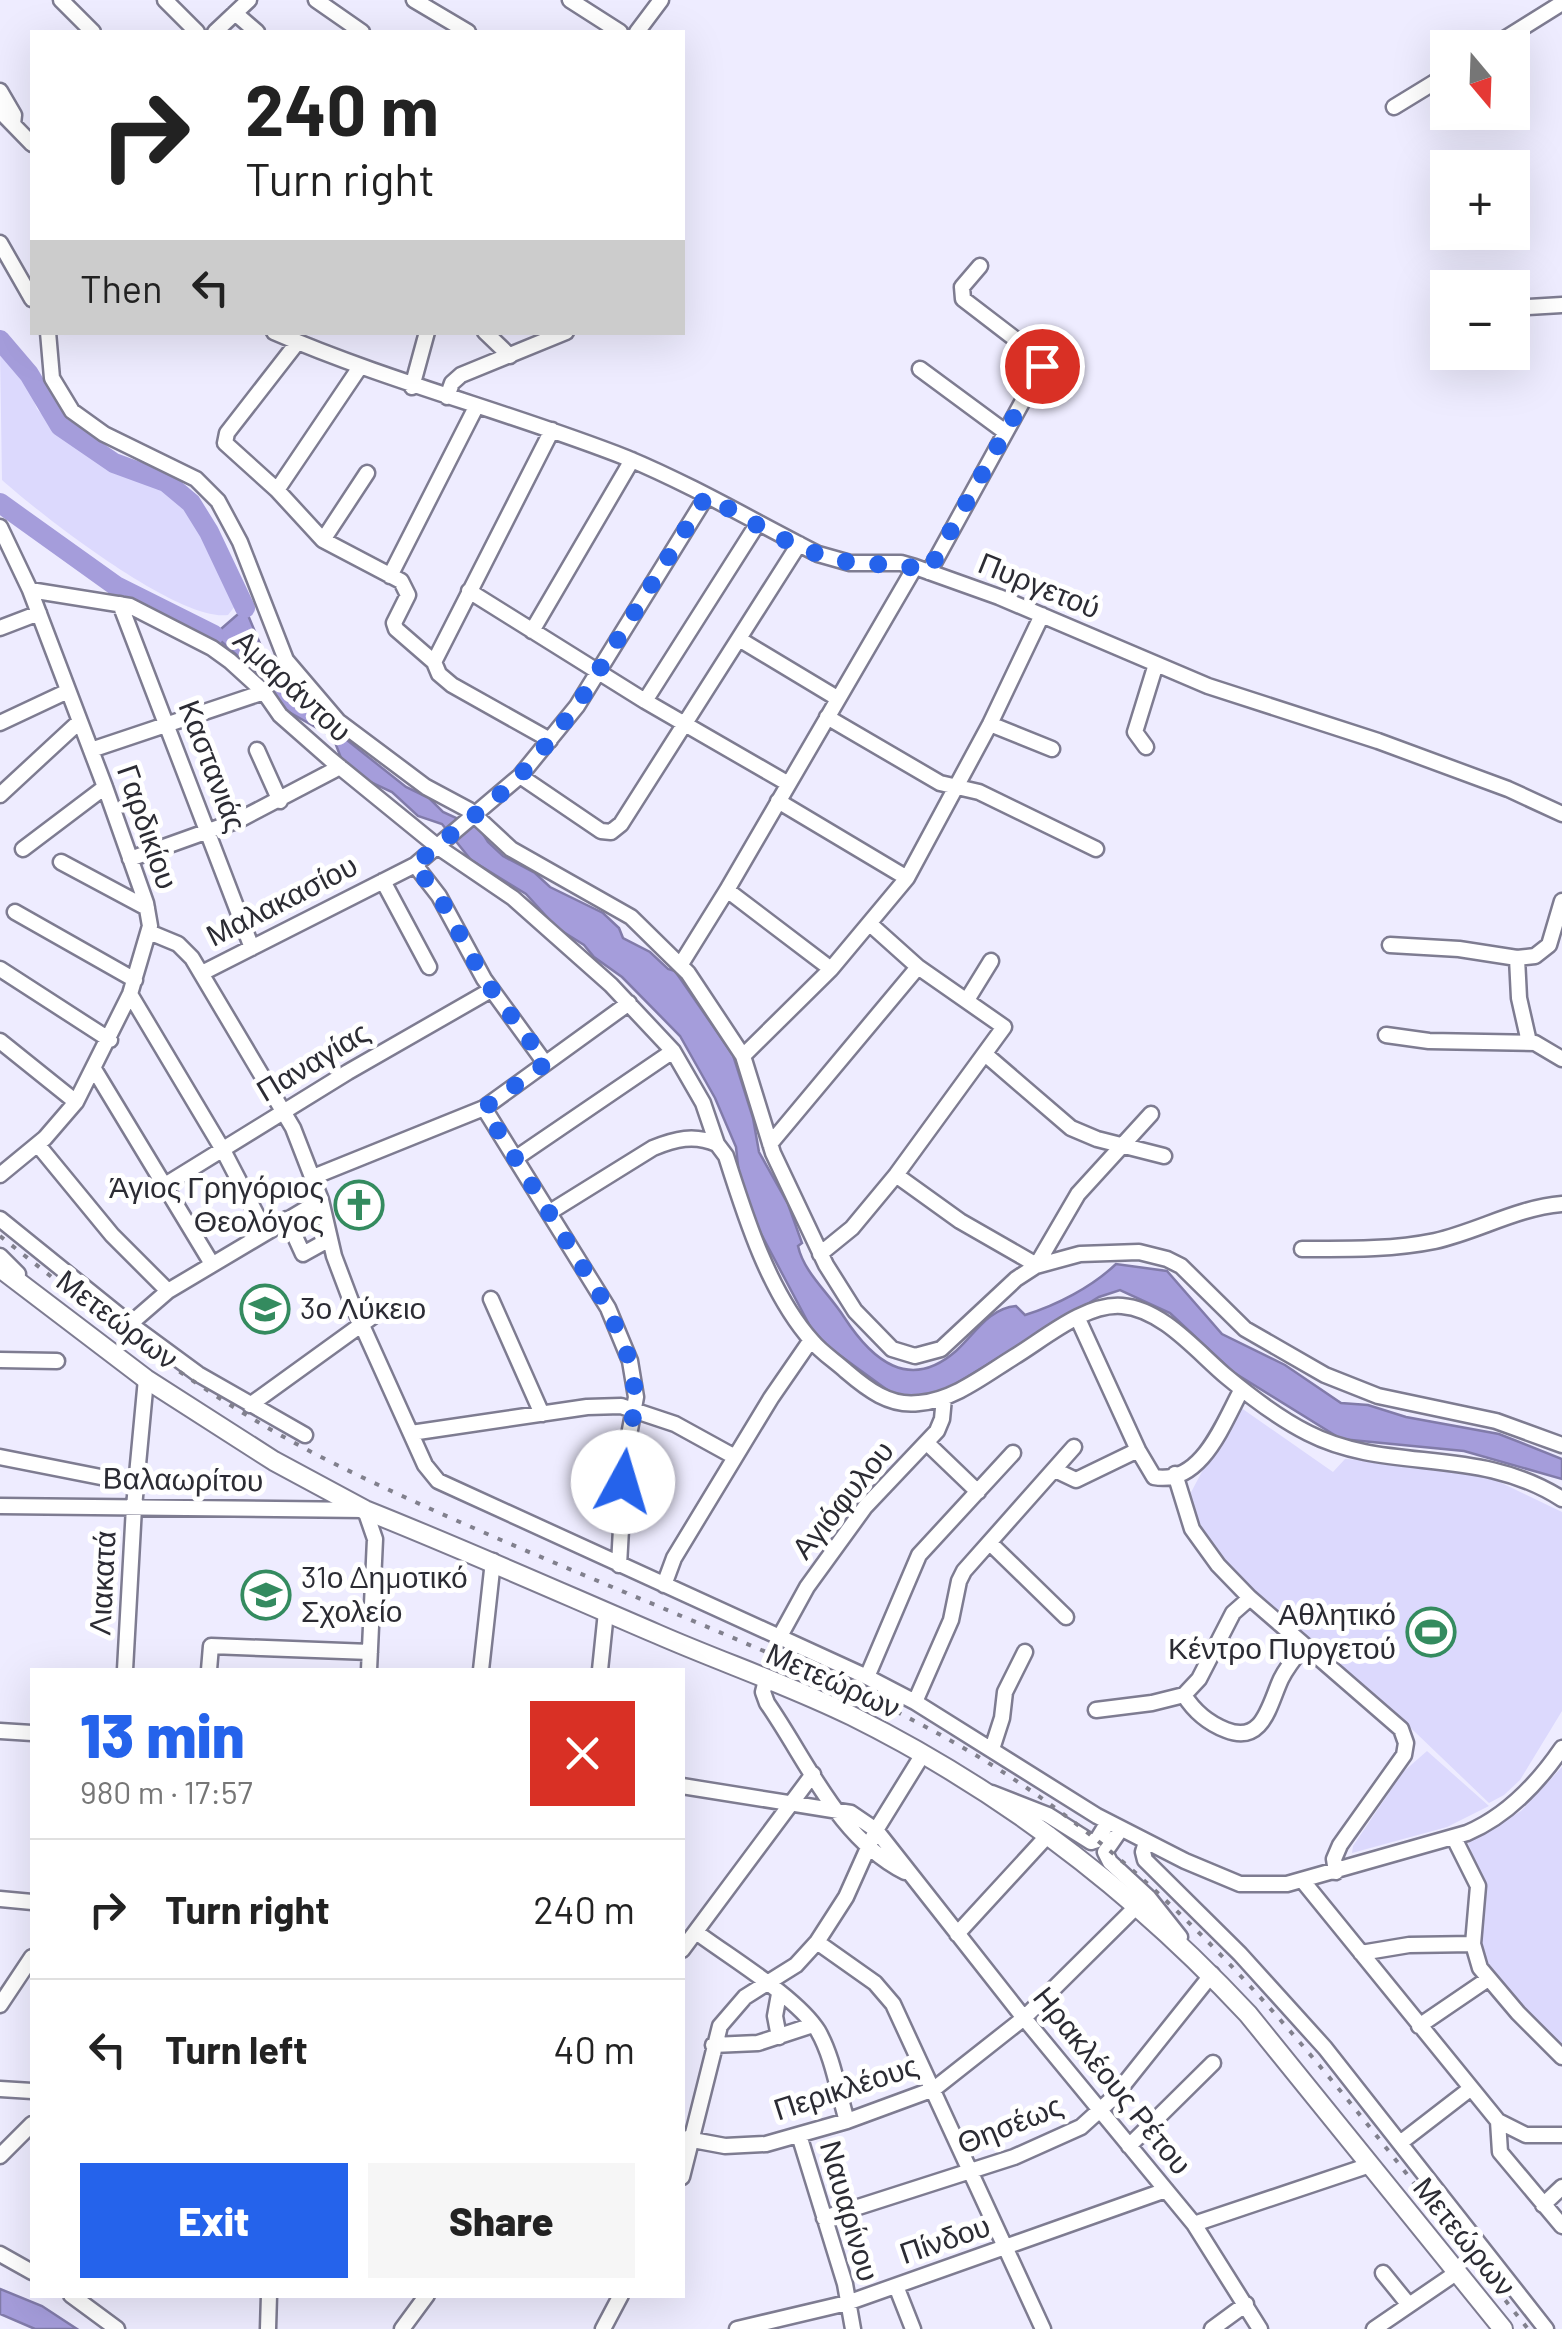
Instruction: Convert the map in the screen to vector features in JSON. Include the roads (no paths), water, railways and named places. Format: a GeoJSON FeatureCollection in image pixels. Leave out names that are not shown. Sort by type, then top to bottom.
{"type":"FeatureCollection","features":[{"type":"Feature","properties":{"kind":"main road","name":"Μετεώρων"},"geometry":{"type":"LineString","coordinates":[[0,1268],[146,1379],[274,1461],[364,1510],[493,1561],[849,1715],[923,1754],[1049,1834],[1137,1906],[1248,2014],[1503,2329]]}},
{"type":"Feature","properties":{"kind":"street"},"geometry":{"type":"LineString","coordinates":[[61,0],[90,30]]}},
{"type":"Feature","properties":{"kind":"street"},"geometry":{"type":"LineString","coordinates":[[165,0],[195,30]]}},
{"type":"Feature","properties":{"kind":"street"},"geometry":{"type":"LineString","coordinates":[[217,30],[249,0]]}},
{"type":"Feature","properties":{"kind":"street"},"geometry":{"type":"LineString","coordinates":[[316,0],[359,30]]}},
{"type":"Feature","properties":{"kind":"street"},"geometry":{"type":"LineString","coordinates":[[414,0],[465,30]]}},
{"type":"Feature","properties":{"kind":"street"},"geometry":{"type":"LineString","coordinates":[[570,0],[617,30]]}},
{"type":"Feature","properties":{"kind":"street"},"geometry":{"type":"LineString","coordinates":[[638,30],[661,0]]}},
{"type":"Feature","properties":{"kind":"street"},"geometry":{"type":"LineString","coordinates":[[1518,30],[1562,1]]}},
{"type":"Feature","properties":{"kind":"street"},"geometry":{"type":"LineString","coordinates":[[235,13],[255,30]]}},
{"type":"Feature","properties":{"kind":"street"},"geometry":{"type":"LineString","coordinates":[[1394,106],[1430,85]]}},
{"type":"Feature","properties":{"kind":"street"},"geometry":{"type":"LineString","coordinates":[[0,91],[14,116],[13,124]]}},
{"type":"Feature","properties":{"kind":"street"},"geometry":{"type":"LineString","coordinates":[[0,111],[30,142]]}},
{"type":"Feature","properties":{"kind":"street"},"geometry":{"type":"LineString","coordinates":[[0,242],[30,295]]}},
{"type":"Feature","properties":{"kind":"street"},"geometry":{"type":"LineString","coordinates":[[681,964],[728,890],[837,698],[922,570],[1042,364],[1036,355],[963,299],[962,287],[980,266]]}},
{"type":"Feature","properties":{"kind":"street"},"geometry":{"type":"LineString","coordinates":[[1530,307],[1562,305]]}},
{"type":"Feature","properties":{"kind":"street"},"geometry":{"type":"LineString","coordinates":[[48,335],[52,378],[72,411],[104,434],[196,480],[218,501],[240,542],[286,660],[338,722],[386,759],[476,815],[512,850],[631,917],[681,964],[712,1004],[743,1056],[770,1144],[820,1254],[848,1302],[892,1349],[915,1356],[944,1347],[1036,1265],[1073,1201],[1151,1114]]}},
{"type":"Feature","properties":{"kind":"street","name":"Πυργετού"},"geometry":{"type":"LineString","coordinates":[[281,335],[412,386],[632,460],[818,554],[850,562],[901,563],[922,570],[1255,703],[1378,740],[1508,789],[1562,814]]}},
{"type":"Feature","properties":{"kind":"street"},"geometry":{"type":"LineString","coordinates":[[412,386],[426,335]]}},
{"type":"Feature","properties":{"kind":"street"},"geometry":{"type":"LineString","coordinates":[[488,335],[510,356]]}},
{"type":"Feature","properties":{"kind":"street"},"geometry":{"type":"LineString","coordinates":[[447,397],[452,382],[461,375],[559,335]]}},
{"type":"Feature","properties":{"kind":"street"},"geometry":{"type":"LineString","coordinates":[[298,342],[226,433],[225,443],[277,490],[323,540],[401,581],[408,595],[394,623],[396,629],[434,662],[439,674],[550,740]]}},
{"type":"Feature","properties":{"kind":"street"},"geometry":{"type":"LineString","coordinates":[[277,490],[360,367]]}},
{"type":"Feature","properties":{"kind":"street"},"geometry":{"type":"LineString","coordinates":[[920,369],[1004,431]]}},
{"type":"Feature","properties":{"kind":"street"},"geometry":{"type":"LineString","coordinates":[[390,576],[476,406]]}},
{"type":"Feature","properties":{"kind":"street"},"geometry":{"type":"LineString","coordinates":[[434,662],[552,430]]}},
{"type":"Feature","properties":{"kind":"street"},"geometry":{"type":"LineString","coordinates":[[532,631],[632,460]]}},
{"type":"Feature","properties":{"kind":"street"},"geometry":{"type":"LineString","coordinates":[[323,540],[366,473]]}},
{"type":"Feature","properties":{"kind":"street","name":"Μαλακασίου"},"geometry":{"type":"LineString","coordinates":[[202,973],[414,865],[520,776],[577,706],[706,496]]}},
{"type":"Feature","properties":{"kind":"street"},"geometry":{"type":"LineString","coordinates":[[646,701],[758,523]]}},
{"type":"Feature","properties":{"kind":"street","name":"Γαρδικίου"},"geometry":{"type":"LineString","coordinates":[[0,527],[30,590],[105,787],[148,908],[149,932],[110,1040],[76,1102],[38,1145],[0,1176]]}},
{"type":"Feature","properties":{"kind":"street"},"geometry":{"type":"LineString","coordinates":[[520,776],[601,832],[611,832],[621,824],[799,544]]}},
{"type":"Feature","properties":{"kind":"street","name":"Αμαράντου"},"geometry":{"type":"LineString","coordinates":[[30,590],[147,612],[212,648],[264,692],[280,715],[340,768],[438,848],[513,898],[593,966],[673,1051],[711,1120],[716,1144],[726,1156],[763,1259],[811,1340],[859,1382],[886,1399],[916,1404],[944,1398]]}},
{"type":"Feature","properties":{"kind":"street"},"geometry":{"type":"LineString","coordinates":[[469,590],[646,701],[787,783]]}},
{"type":"Feature","properties":{"kind":"street","name":"Καστανιάς"},"geometry":{"type":"LineString","coordinates":[[120,604],[252,948]]}},
{"type":"Feature","properties":{"kind":"street"},"geometry":{"type":"LineString","coordinates":[[0,628],[39,613]]}},
{"type":"Feature","properties":{"kind":"street"},"geometry":{"type":"LineString","coordinates":[[743,1056],[832,969],[907,878],[990,724],[1042,615]]}},
{"type":"Feature","properties":{"kind":"street"},"geometry":{"type":"LineString","coordinates":[[739,639],[837,698]]}},
{"type":"Feature","properties":{"kind":"street"},"geometry":{"type":"LineString","coordinates":[[1146,748],[1135,732],[1156,664]]}},
{"type":"Feature","properties":{"kind":"street"},"geometry":{"type":"LineString","coordinates":[[0,722],[68,690]]}},
{"type":"Feature","properties":{"kind":"street"},"geometry":{"type":"LineString","coordinates":[[91,750],[264,692]]}},
{"type":"Feature","properties":{"kind":"street"},"geometry":{"type":"LineString","coordinates":[[827,716],[940,783],[979,792],[1096,849]]}},
{"type":"Feature","properties":{"kind":"street"},"geometry":{"type":"LineString","coordinates":[[0,795],[80,721]]}},
{"type":"Feature","properties":{"kind":"street"},"geometry":{"type":"LineString","coordinates":[[990,724],[1052,750]]}},
{"type":"Feature","properties":{"kind":"street"},"geometry":{"type":"LineString","coordinates":[[256,750],[280,800]]}},
{"type":"Feature","properties":{"kind":"street"},"geometry":{"type":"LineString","coordinates":[[130,859],[207,832],[340,768]]}},
{"type":"Feature","properties":{"kind":"street"},"geometry":{"type":"LineString","coordinates":[[24,849],[105,787]]}},
{"type":"Feature","properties":{"kind":"street"},"geometry":{"type":"LineString","coordinates":[[778,800],[907,878]]}},
{"type":"Feature","properties":{"kind":"street"},"geometry":{"type":"LineString","coordinates":[[60,862],[148,908]]}},
{"type":"Feature","properties":{"kind":"street"},"geometry":{"type":"LineString","coordinates":[[414,865],[439,896],[492,990],[546,1063]]}},
{"type":"Feature","properties":{"kind":"street"},"geometry":{"type":"LineString","coordinates":[[384,881],[429,967]]}},
{"type":"Feature","properties":{"kind":"street"},"geometry":{"type":"LineString","coordinates":[[728,890],[832,969]]}},
{"type":"Feature","properties":{"kind":"street"},"geometry":{"type":"LineString","coordinates":[[1390,945],[1459,949],[1517,958],[1536,956],[1547,948],[1562,901]]}},
{"type":"Feature","properties":{"kind":"street"},"geometry":{"type":"LineString","coordinates":[[15,912],[132,987],[266,1231]]}},
{"type":"Feature","properties":{"kind":"street"},"geometry":{"type":"LineString","coordinates":[[820,1254],[852,1228],[896,1176],[1004,1026],[918,967],[870,924]]}},
{"type":"Feature","properties":{"kind":"street"},"geometry":{"type":"LineString","coordinates":[[149,932],[181,946],[202,973],[284,1111],[321,1200],[330,1239],[362,1326],[428,1470],[438,1481],[915,1702],[1115,1825],[1240,1884],[1272,1886],[1302,1880],[1454,1838],[1487,1823],[1511,1805],[1562,1748]]}},
{"type":"Feature","properties":{"kind":"street"},"geometry":{"type":"LineString","coordinates":[[1517,958],[1519,998],[1529,1042]]}},
{"type":"Feature","properties":{"kind":"street"},"geometry":{"type":"LineString","coordinates":[[967,1000],[991,961]]}},
{"type":"Feature","properties":{"kind":"street"},"geometry":{"type":"LineString","coordinates":[[770,1144],[918,967]]}},
{"type":"Feature","properties":{"kind":"street"},"geometry":{"type":"LineString","coordinates":[[0,969],[110,1040]]}},
{"type":"Feature","properties":{"kind":"street","name":"Παναγίας"},"geometry":{"type":"LineString","coordinates":[[165,1185],[492,990]]}},
{"type":"Feature","properties":{"kind":"street"},"geometry":{"type":"LineString","coordinates":[[313,1178],[484,1108],[629,1004]]}},
{"type":"Feature","properties":{"kind":"street"},"geometry":{"type":"LineString","coordinates":[[1386,1035],[1429,1041],[1529,1042],[1562,1059]]}},
{"type":"Feature","properties":{"kind":"street"},"geometry":{"type":"LineString","coordinates":[[0,1041],[76,1102]]}},
{"type":"Feature","properties":{"kind":"street"},"geometry":{"type":"LineString","coordinates":[[516,1158],[673,1051]]}},
{"type":"Feature","properties":{"kind":"street"},"geometry":{"type":"LineString","coordinates":[[985,1054],[1062,1123],[1098,1139],[1164,1156]]}},
{"type":"Feature","properties":{"kind":"street"},"geometry":{"type":"LineString","coordinates":[[94,1069],[212,1264]]}},
{"type":"Feature","properties":{"kind":"street"},"geometry":{"type":"LineString","coordinates":[[484,1108],[608,1308],[636,1384],[625,1456],[619,1566]]}},
{"type":"Feature","properties":{"kind":"street"},"geometry":{"type":"LineString","coordinates":[[550,1212],[670,1141],[701,1138],[716,1144]]}},
{"type":"Feature","properties":{"kind":"street"},"geometry":{"type":"LineString","coordinates":[[38,1145],[112,1235],[168,1291]]}},
{"type":"Feature","properties":{"kind":"street"},"geometry":{"type":"LineString","coordinates":[[896,1176],[960,1222],[1036,1265],[1101,1252],[1139,1252],[1167,1258],[1181,1266],[1245,1329],[1325,1375],[1378,1396],[1496,1421],[1562,1446]]}},
{"type":"Feature","properties":{"kind":"street"},"geometry":{"type":"LineString","coordinates":[[130,1324],[168,1291],[321,1200]]}},
{"type":"Feature","properties":{"kind":"street"},"geometry":{"type":"LineString","coordinates":[[1302,1249],[1363,1249],[1437,1240],[1512,1213],[1562,1204]]}},
{"type":"Feature","properties":{"kind":"street"},"geometry":{"type":"LineString","coordinates":[[0,1218],[198,1374],[305,1435]]}},
{"type":"Feature","properties":{"kind":"street"},"geometry":{"type":"LineString","coordinates":[[286,1219],[303,1254],[330,1239]]}},
{"type":"Feature","properties":{"kind":"street"},"geometry":{"type":"LineString","coordinates":[[0,1256],[31,1290]]}},
{"type":"Feature","properties":{"kind":"street"},"geometry":{"type":"LineString","coordinates":[[491,1298],[542,1414]]}},
{"type":"Feature","properties":{"kind":"street"},"geometry":{"type":"LineString","coordinates":[[944,1398],[1078,1318],[1116,1305],[1142,1312],[1174,1332],[1242,1389],[1302,1430],[1332,1445],[1489,1468],[1562,1498]]}},
{"type":"Feature","properties":{"kind":"street"},"geometry":{"type":"LineString","coordinates":[[250,1405],[384,1308]]}},
{"type":"Feature","properties":{"kind":"street"},"geometry":{"type":"LineString","coordinates":[[1078,1318],[1138,1450],[1154,1476],[1175,1474],[1206,1454],[1242,1389]]}},
{"type":"Feature","properties":{"kind":"street"},"geometry":{"type":"LineString","coordinates":[[664,1585],[674,1558],[811,1340]]}},
{"type":"Feature","properties":{"kind":"street"},"geometry":{"type":"LineString","coordinates":[[0,1360],[56,1361]]}},
{"type":"Feature","properties":{"kind":"street","name":"Λιακατά"},"geometry":{"type":"LineString","coordinates":[[125,1668],[146,1379]]}},
{"type":"Feature","properties":{"kind":"street","name":"Αγιόφυλου"},"geometry":{"type":"LineString","coordinates":[[779,1638],[808,1587],[865,1507],[927,1442],[942,1419],[944,1398]]}},
{"type":"Feature","properties":{"kind":"street"},"geometry":{"type":"LineString","coordinates":[[410,1433],[608,1405],[632,1408],[675,1424],[735,1457]]}},
{"type":"Feature","properties":{"kind":"street"},"geometry":{"type":"LineString","coordinates":[[927,1442],[978,1492]]}},
{"type":"Feature","properties":{"kind":"street"},"geometry":{"type":"LineString","coordinates":[[915,1702],[951,1620],[959,1581],[1074,1447]]}},
{"type":"Feature","properties":{"kind":"street"},"geometry":{"type":"LineString","coordinates":[[1055,1470],[1076,1480],[1138,1450]]}},
{"type":"Feature","properties":{"kind":"street"},"geometry":{"type":"LineString","coordinates":[[867,1678],[919,1556],[1013,1453]]}},
{"type":"Feature","properties":{"kind":"street"},"geometry":{"type":"LineString","coordinates":[[0,1457],[136,1484]]}},
{"type":"Feature","properties":{"kind":"street"},"geometry":{"type":"LineString","coordinates":[[1175,1474],[1185,1513],[1204,1549],[1250,1598],[1395,1720],[1406,1743],[1397,1767],[1340,1845],[1334,1858],[1336,1872]]}},
{"type":"Feature","properties":{"kind":"street","name":"Βαλαωρίτου"},"geometry":{"type":"LineString","coordinates":[[0,1506],[364,1510]]}},
{"type":"Feature","properties":{"kind":"street"},"geometry":{"type":"LineString","coordinates":[[364,1510],[375,1539],[369,1668]]}},
{"type":"Feature","properties":{"kind":"street"},"geometry":{"type":"LineString","coordinates":[[990,1543],[1066,1617]]}},
{"type":"Feature","properties":{"kind":"street"},"geometry":{"type":"LineString","coordinates":[[481,1668],[493,1561]]}},
{"type":"Feature","properties":{"kind":"street"},"geometry":{"type":"LineString","coordinates":[[1096,1710],[1184,1695],[1199,1679],[1234,1614],[1250,1598]]}},
{"type":"Feature","properties":{"kind":"street"},"geometry":{"type":"LineString","coordinates":[[600,1668],[606,1612]]}},
{"type":"Feature","properties":{"kind":"street"},"geometry":{"type":"LineString","coordinates":[[210,1668],[211,1646],[370,1652]]}},
{"type":"Feature","properties":{"kind":"street"},"geometry":{"type":"LineString","coordinates":[[1184,1695],[1193,1709],[1217,1726],[1238,1735],[1250,1734],[1264,1721],[1283,1675],[1304,1646]]}},
{"type":"Feature","properties":{"kind":"street"},"geometry":{"type":"LineString","coordinates":[[992,1749],[1005,1692],[1025,1652]]}},
{"type":"Feature","properties":{"kind":"street"},"geometry":{"type":"LineString","coordinates":[[766,1680],[763,1692],[768,1703],[835,1810],[887,1863],[910,1875]]}},
{"type":"Feature","properties":{"kind":"street"},"geometry":{"type":"LineString","coordinates":[[0,1731],[30,1733]]}},
{"type":"Feature","properties":{"kind":"street"},"geometry":{"type":"LineString","coordinates":[[687,2139],[720,2026],[732,2010],[765,1983],[796,1965],[818,1942],[846,1897],[876,1830],[923,1754]]}},
{"type":"Feature","properties":{"kind":"street"},"geometry":{"type":"LineString","coordinates":[[813,1774],[687,1943],[765,1983],[813,2024],[824,2046],[846,2121]]}},
{"type":"Feature","properties":{"kind":"street"},"geometry":{"type":"LineString","coordinates":[[685,1786],[835,1810],[863,1818],[876,1830]]}},
{"type":"Feature","properties":{"kind":"street"},"geometry":{"type":"LineString","coordinates":[[984,1791],[1034,1808],[1091,1842],[1115,1825]]}},
{"type":"Feature","properties":{"kind":"street"},"geometry":{"type":"LineString","coordinates":[[1115,1825],[1105,1852],[1110,1862],[1149,1898],[1208,1972]]}},
{"type":"Feature","properties":{"kind":"street","name":"Ηρακλέους Ρέτου"},"geometry":{"type":"LineString","coordinates":[[876,1830],[1194,2224],[1260,2329]]}},
{"type":"Feature","properties":{"kind":"street"},"geometry":{"type":"LineString","coordinates":[[957,1934],[1049,1834]]}},
{"type":"Feature","properties":{"kind":"street"},"geometry":{"type":"LineString","coordinates":[[1454,1838],[1478,1886],[1473,1944],[1476,1962],[1562,2057]]}},
{"type":"Feature","properties":{"kind":"street"},"geometry":{"type":"LineString","coordinates":[[1146,1842],[1143,1856],[1150,1866],[1263,1979],[1325,2048],[1546,2329]]}},
{"type":"Feature","properties":{"kind":"street"},"geometry":{"type":"LineString","coordinates":[[1302,1880],[1498,2121],[1526,2136],[1562,2135]]}},
{"type":"Feature","properties":{"kind":"street"},"geometry":{"type":"LineString","coordinates":[[0,1900],[30,1902]]}},
{"type":"Feature","properties":{"kind":"street","name":"Περικλέους"},"geometry":{"type":"LineString","coordinates":[[687,2139],[748,2146],[846,2121],[934,2089],[1024,2018],[1137,1906]]}},
{"type":"Feature","properties":{"kind":"street"},"geometry":{"type":"LineString","coordinates":[[818,1942],[890,1998],[1043,2329]]}},
{"type":"Feature","properties":{"kind":"street"},"geometry":{"type":"LineString","coordinates":[[1362,1953],[1409,1945],[1473,1944]]}},
{"type":"Feature","properties":{"kind":"street"},"geometry":{"type":"LineString","coordinates":[[0,2005],[30,1960]]}},
{"type":"Feature","properties":{"kind":"street","name":"Θησέως"},"geometry":{"type":"LineString","coordinates":[[824,2218],[972,2171],[1070,2134],[1100,2111],[1208,1972]]}},
{"type":"Feature","properties":{"kind":"street"},"geometry":{"type":"LineString","coordinates":[[1419,2026],[1488,1979]]}},
{"type":"Feature","properties":{"kind":"street"},"geometry":{"type":"LineString","coordinates":[[779,1994],[775,2016],[779,2038]]}},
{"type":"Feature","properties":{"kind":"street"},"geometry":{"type":"LineString","coordinates":[[713,2045],[748,2045],[813,2024]]}},
{"type":"Feature","properties":{"kind":"street"},"geometry":{"type":"LineString","coordinates":[[1130,2146],[1213,2063]]}},
{"type":"Feature","properties":{"kind":"street"},"geometry":{"type":"LineString","coordinates":[[1400,2144],[1470,2088]]}},
{"type":"Feature","properties":{"kind":"street"},"geometry":{"type":"LineString","coordinates":[[0,2089],[30,2091]]}},
{"type":"Feature","properties":{"kind":"street"},"geometry":{"type":"LineString","coordinates":[[1498,2121],[1500,2152],[1562,2226]]}},
{"type":"Feature","properties":{"kind":"street"},"geometry":{"type":"LineString","coordinates":[[0,2156],[30,2126]]}},
{"type":"Feature","properties":{"kind":"street","name":"Ναυαρίνου"},"geometry":{"type":"LineString","coordinates":[[799,2135],[845,2284],[853,2329]]}},
{"type":"Feature","properties":{"kind":"street"},"geometry":{"type":"LineString","coordinates":[[1194,2224],[1370,2166]]}},
{"type":"Feature","properties":{"kind":"street"},"geometry":{"type":"LineString","coordinates":[[1543,2205],[1562,2187]]}},
{"type":"Feature","properties":{"kind":"street","name":"Πίνδου"},"geometry":{"type":"LineString","coordinates":[[738,2329],[847,2303],[1166,2190]]}},
{"type":"Feature","properties":{"kind":"street"},"geometry":{"type":"LineString","coordinates":[[0,2254],[30,2272]]}},
{"type":"Feature","properties":{"kind":"street"},"geometry":{"type":"LineString","coordinates":[[0,2264],[30,2272]]}},
{"type":"Feature","properties":{"kind":"street"},"geometry":{"type":"LineString","coordinates":[[1383,2273],[1409,2305]]}},
{"type":"Feature","properties":{"kind":"street"},"geometry":{"type":"LineString","coordinates":[[1374,2329],[1456,2273]]}},
{"type":"Feature","properties":{"kind":"street"},"geometry":{"type":"LineString","coordinates":[[896,2286],[913,2329]]}},
{"type":"Feature","properties":{"kind":"street"},"geometry":{"type":"LineString","coordinates":[[77,2298],[117,2329]]}},
{"type":"Feature","properties":{"kind":"street"},"geometry":{"type":"LineString","coordinates":[[268,2329],[269,2298]]}},
{"type":"Feature","properties":{"kind":"street"},"geometry":{"type":"LineString","coordinates":[[409,2298],[414,2313]]}},
{"type":"Feature","properties":{"kind":"street"},"geometry":{"type":"LineString","coordinates":[[402,2329],[425,2298]]}},
{"type":"Feature","properties":{"kind":"street"},"geometry":{"type":"LineString","coordinates":[[602,2329],[619,2298]]}},
{"type":"Feature","properties":{"kind":"street"},"geometry":{"type":"LineString","coordinates":[[1212,2329],[1246,2304]]}},
{"type":"Feature","properties":{"kind":"waterway"},"geometry":{"type":"LineString","coordinates":[[0,340],[29,374],[60,426],[114,463],[166,482],[191,503],[245,608]]}},
{"type":"Feature","properties":{"kind":"waterway"},"geometry":{"type":"LineString","coordinates":[[0,503],[116,586],[214,635]]}},
{"type":"Feature","properties":{"kind":"railway"},"geometry":{"type":"LineString","coordinates":[[0,1236],[165,1361],[295,1443],[439,1513],[843,1686],[946,1738],[1012,1778],[1089,1834],[1160,1895],[1227,1962],[1352,2105],[1528,2329]]}},
{"type":"Feature","properties":{"kind":"place","name":"Άγιος Γρηγόριος Θεολόγος"},"geometry":{"type":"Point","coordinates":[359,1205]}},
{"type":"Feature","properties":{"kind":"place","name":"3ο Λύκειο"},"geometry":{"type":"Point","coordinates":[265,1309]}},
{"type":"Feature","properties":{"kind":"place","name":"31ο Δημοτικό Σχολείο"},"geometry":{"type":"Point","coordinates":[266,1595]}},
{"type":"Feature","properties":{"kind":"place","name":"Αθλητικό Κέντρο Πυργετού"},"geometry":{"type":"Point","coordinates":[1431,1632]}}]}
